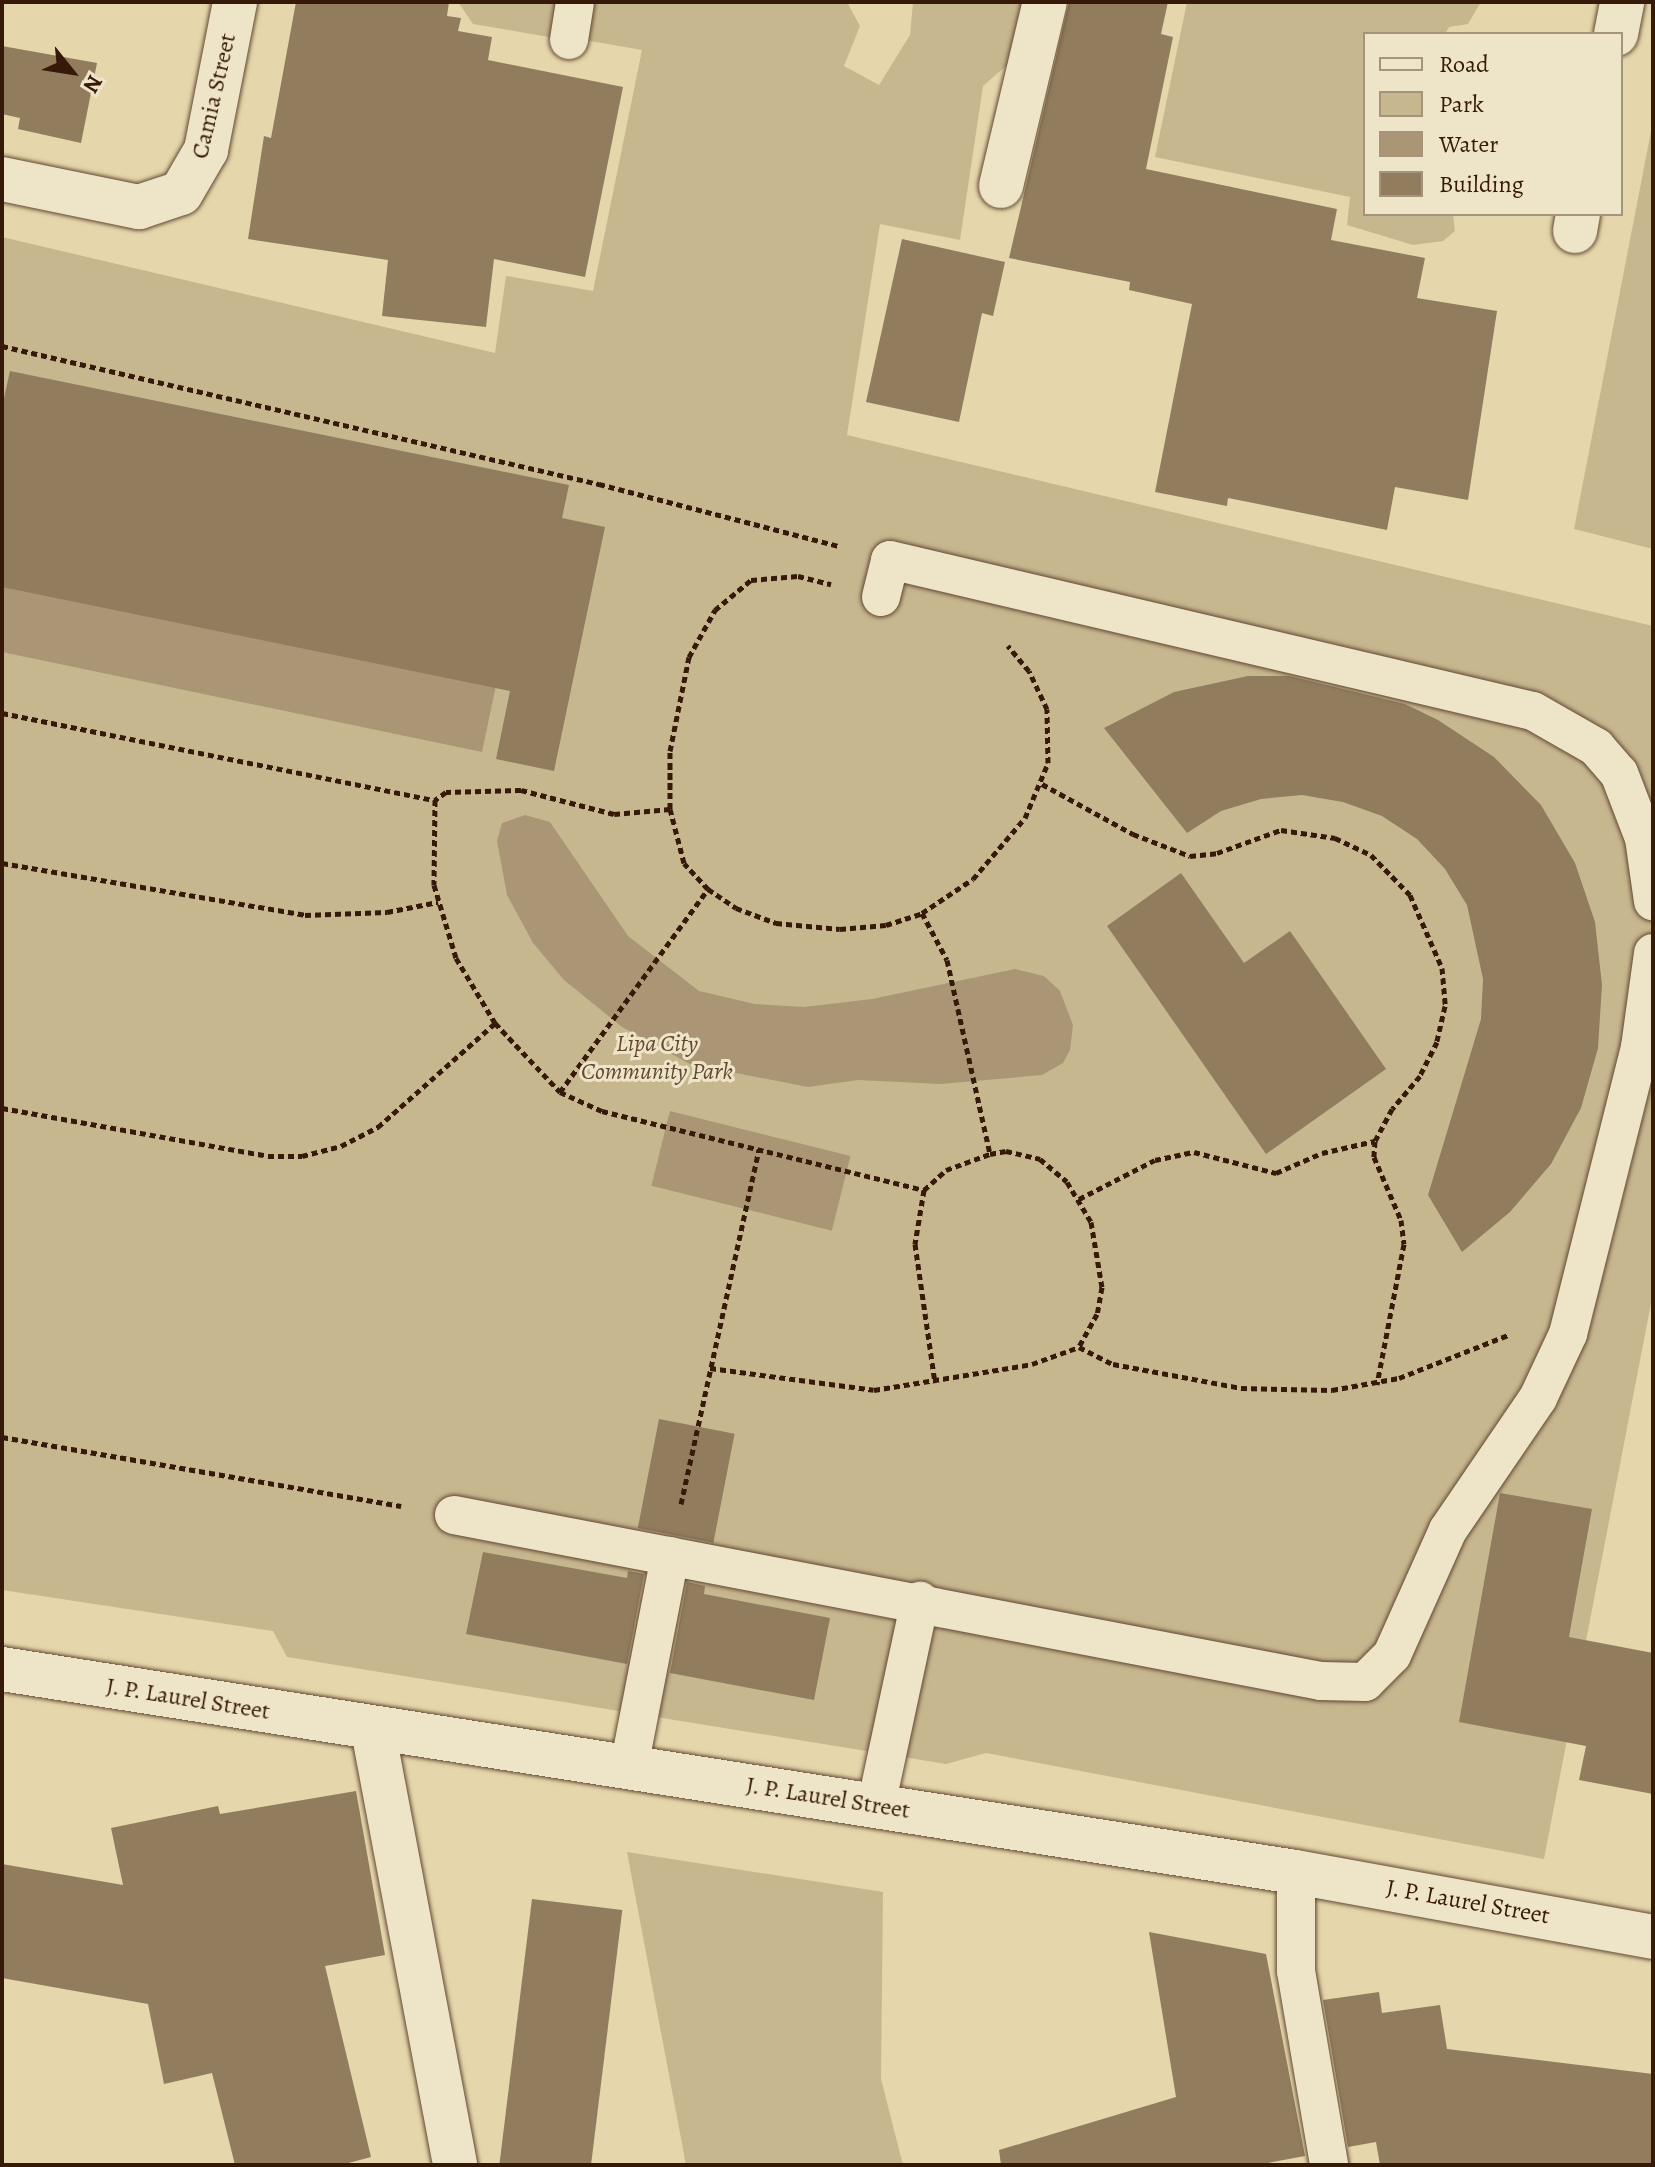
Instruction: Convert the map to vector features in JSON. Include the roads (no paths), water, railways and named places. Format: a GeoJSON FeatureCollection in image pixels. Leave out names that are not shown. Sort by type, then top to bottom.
{"type":"FeatureCollection","features":[{"type":"Feature","properties":{"kind":"street","name":"Camia Street"},"geometry":{"type":"LineString","coordinates":[[2,179],[139,207],[181,193],[206,150],[235,2]]}},
{"type":"Feature","properties":{"kind":"street"},"geometry":{"type":"LineString","coordinates":[[1001,186],[1045,2]]}},
{"type":"Feature","properties":{"kind":"street"},"geometry":{"type":"LineString","coordinates":[[1616,32],[1622,2]]}},
{"type":"Feature","properties":{"kind":"street","name":"J. P. Laurel Street"},"geometry":{"type":"LineString","coordinates":[[2,1669],[373,1730],[1296,1872],[1653,1937]]}},
{"type":"Feature","properties":{"kind":"street"},"geometry":{"type":"LineString","coordinates":[[373,1730],[455,2165]]}},
{"type":"Feature","properties":{"kind":"lane"},"geometry":{"type":"LineString","coordinates":[[569,40],[575,2]]}},
{"type":"Feature","properties":{"kind":"lane"},"geometry":{"type":"LineString","coordinates":[[881,597],[890,560],[1482,697],[1563,724],[1596,747],[1631,795],[1653,901]]}},
{"type":"Feature","properties":{"kind":"lane"},"geometry":{"type":"LineString","coordinates":[[454,1515],[920,1601],[1321,1681],[1365,1682],[1392,1655],[1448,1530],[1538,1398],[1568,1334],[1640,1047],[1653,953]]}},
{"type":"Feature","properties":{"kind":"lane"},"geometry":{"type":"LineString","coordinates":[[629,1767],[670,1556]]}},
{"type":"Feature","properties":{"kind":"lane"},"geometry":{"type":"LineString","coordinates":[[876,1806],[920,1601]]}},
{"type":"Feature","properties":{"kind":"lane"},"geometry":{"type":"LineString","coordinates":[[1296,1872],[1296,1971],[1329,2165]]}},
{"type":"Feature","properties":{"kind":"water"},"geometry":{"type":"Polygon","coordinates":[[[530,523],[482,752],[2,652],[2,568],[530,523]]]}},
{"type":"Feature","properties":{"kind":"water"},"geometry":{"type":"Polygon","coordinates":[[[525,815],[550,822],[628,936],[699,991],[755,1004],[804,1007],[872,999],[1015,969],[1044,976],[1060,991],[1073,1025],[1070,1050],[1063,1063],[1042,1075],[941,1084],[858,1080],[808,1087],[690,1064],[622,1027],[564,980],[533,943],[507,895],[497,841],[502,823],[525,815]]]}},
{"type":"Feature","properties":{"kind":"water"},"geometry":{"type":"Polygon","coordinates":[[[670,1111],[850,1156],[832,1231],[651,1186],[670,1111]]]}},
{"type":"Feature","properties":{"kind":"park label","name":"Lipa City Community Park"},"geometry":{"type":"Point","coordinates":[657,1058]}}]}
